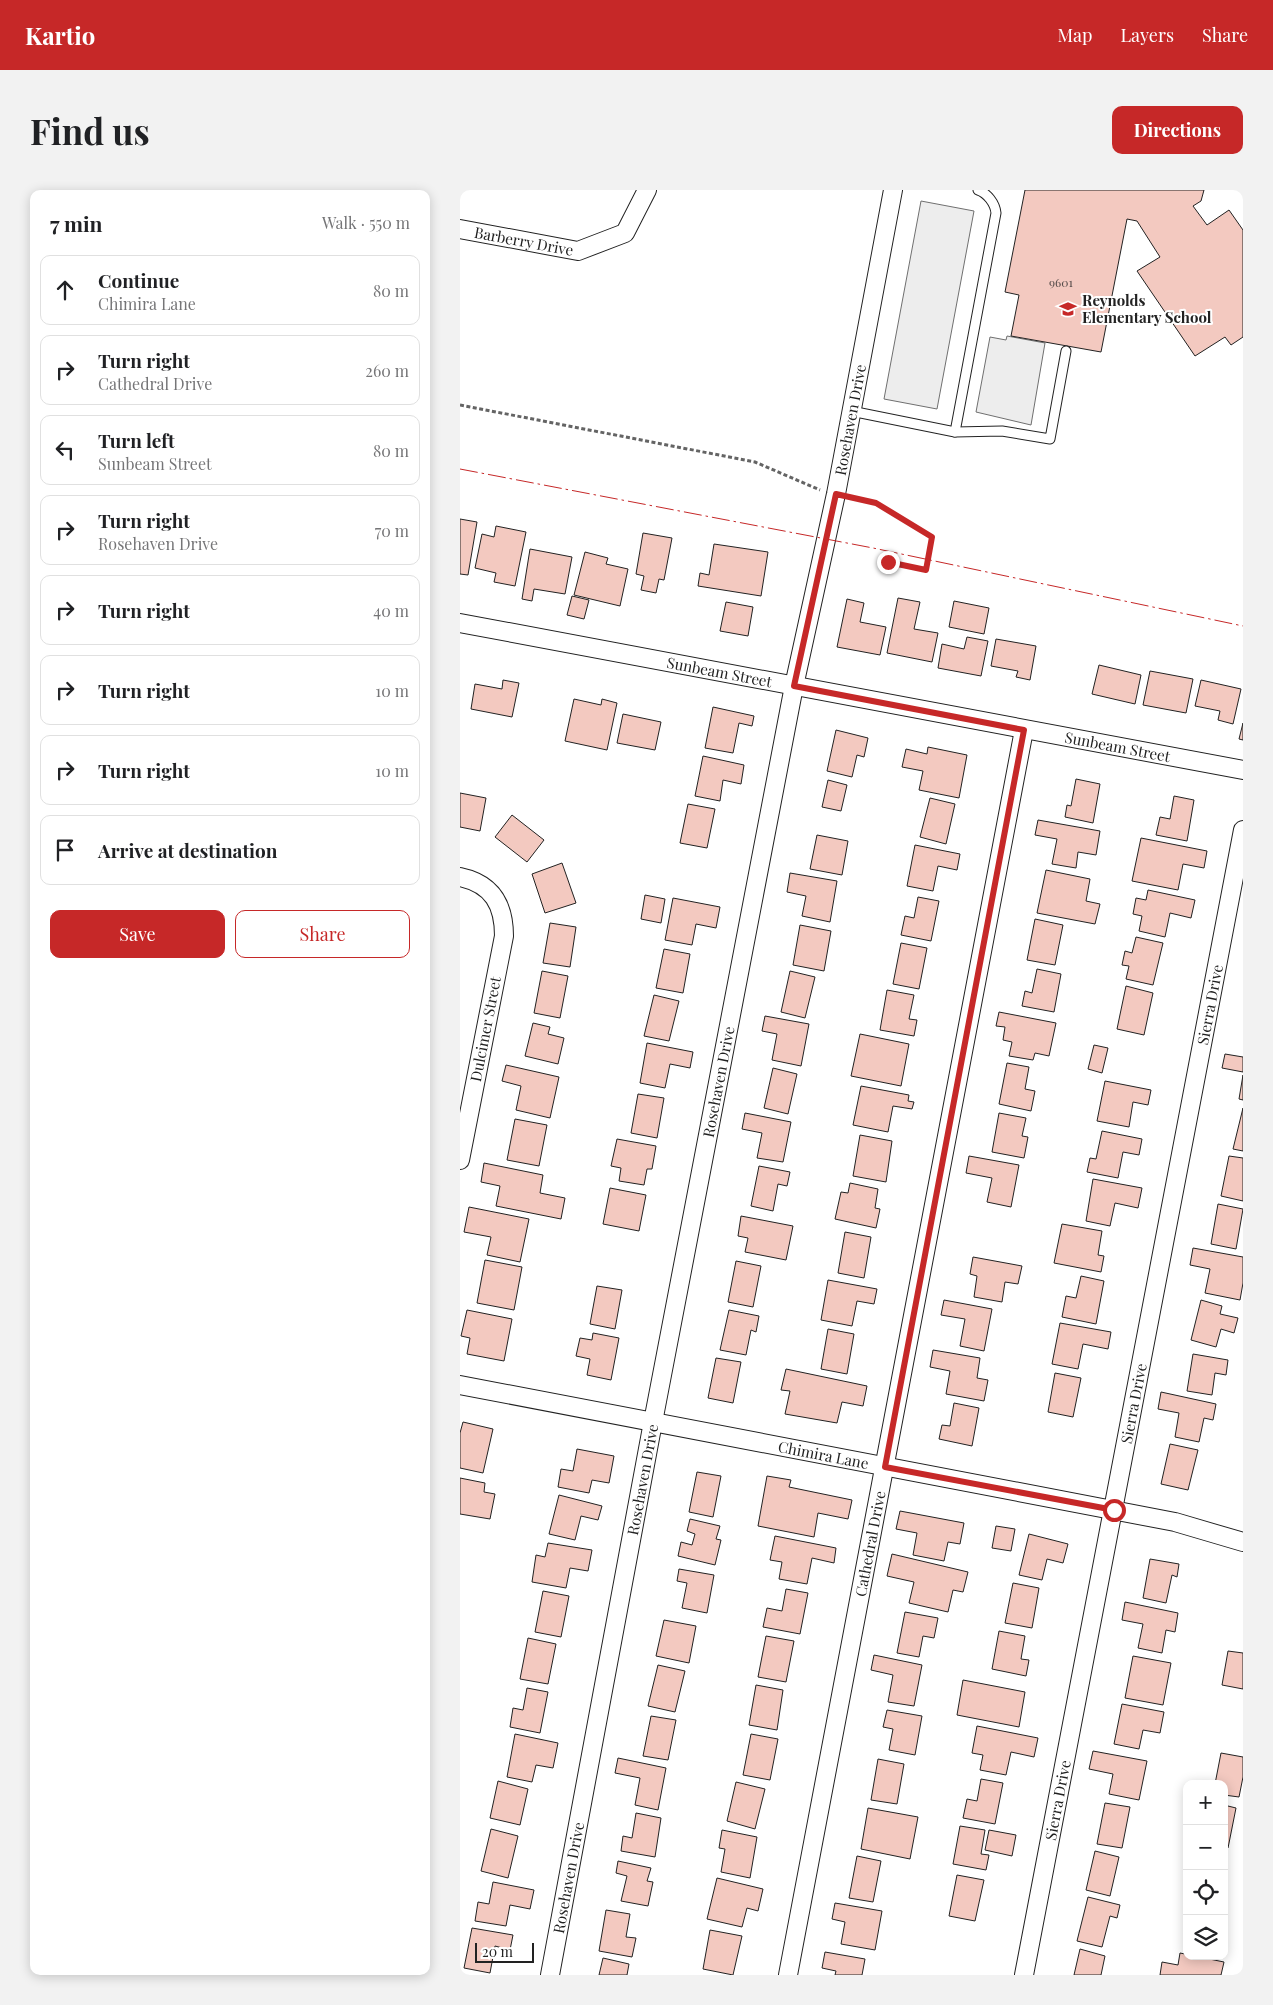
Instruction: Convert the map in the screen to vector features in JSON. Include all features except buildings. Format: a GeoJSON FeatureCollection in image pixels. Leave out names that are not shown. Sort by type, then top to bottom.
{"type":"FeatureCollection","features":[{"type":"Feature","properties":{"kind":"street","name":"Barberry Drive"},"geometry":{"type":"LineString","coordinates":[[460,229],[578,251],[625,233],[647,190]]}},
{"type":"Feature","properties":{"kind":"street","name":"Rosehaven Drive"},"geometry":{"type":"LineString","coordinates":[[550,1975],[653,1422],[794,686],[836,494],[893,190]]}},
{"type":"Feature","properties":{"kind":"street","name":"Sunbeam Street"},"geometry":{"type":"LineString","coordinates":[[460,623],[1243,770]]}},
{"type":"Feature","properties":{"kind":"street","name":"Cathedral Drive"},"geometry":{"type":"LineString","coordinates":[[788,1975],[1024,730]]}},
{"type":"Feature","properties":{"kind":"street","name":"Sierra Drive"},"geometry":{"type":"LineString","coordinates":[[1024,1975],[1243,830]]}},
{"type":"Feature","properties":{"kind":"street","name":"Dulcimer Street"},"geometry":{"type":"LineString","coordinates":[[460,877],[481,886],[496,898],[504,916],[504,926],[463,1132],[460,1160]]}},
{"type":"Feature","properties":{"kind":"street","name":"Chimira Lane"},"geometry":{"type":"LineString","coordinates":[[460,1385],[1176,1522],[1243,1542]]}},
{"type":"Feature","properties":{"kind":"lane"},"geometry":{"type":"LineString","coordinates":[[955,432],[996,212],[995,206],[983,192],[978,190]]}},
{"type":"Feature","properties":{"kind":"lane"},"geometry":{"type":"LineString","coordinates":[[851,411],[955,432],[1002,431],[1050,439],[1066,351]]}},
{"type":"Feature","properties":{"kind":"path"},"geometry":{"type":"LineString","coordinates":[[460,405],[755,462],[811,488],[876,503],[932,537],[926,570],[888,562]]}},
{"type":"Feature","properties":{"kind":"shaded area"},"geometry":{"type":"Polygon","coordinates":[[[921,201],[974,211],[937,409],[884,399],[921,201]]]}},
{"type":"Feature","properties":{"kind":"shaded area"},"geometry":{"type":"Polygon","coordinates":[[[1007,336],[1045,343],[1031,425],[976,412],[990,337],[1006,340],[1007,336]]]}},
{"type":"Feature","properties":{"kind":"power"},"geometry":{"type":"LineString","coordinates":[[460,469],[873,548],[1243,626]]}},
{"type":"Feature","properties":{"kind":"place","name":"Reynolds Elementary School"},"geometry":{"type":"Point","coordinates":[1068,309]}},
{"type":"Feature","properties":{"kind":"route"},"geometry":{"type":"LineString","coordinates":[[888,562],[926,570],[932,537],[876,503],[836,494],[794,686],[1024,730],[885,1467],[1114,1510]]}}]}
